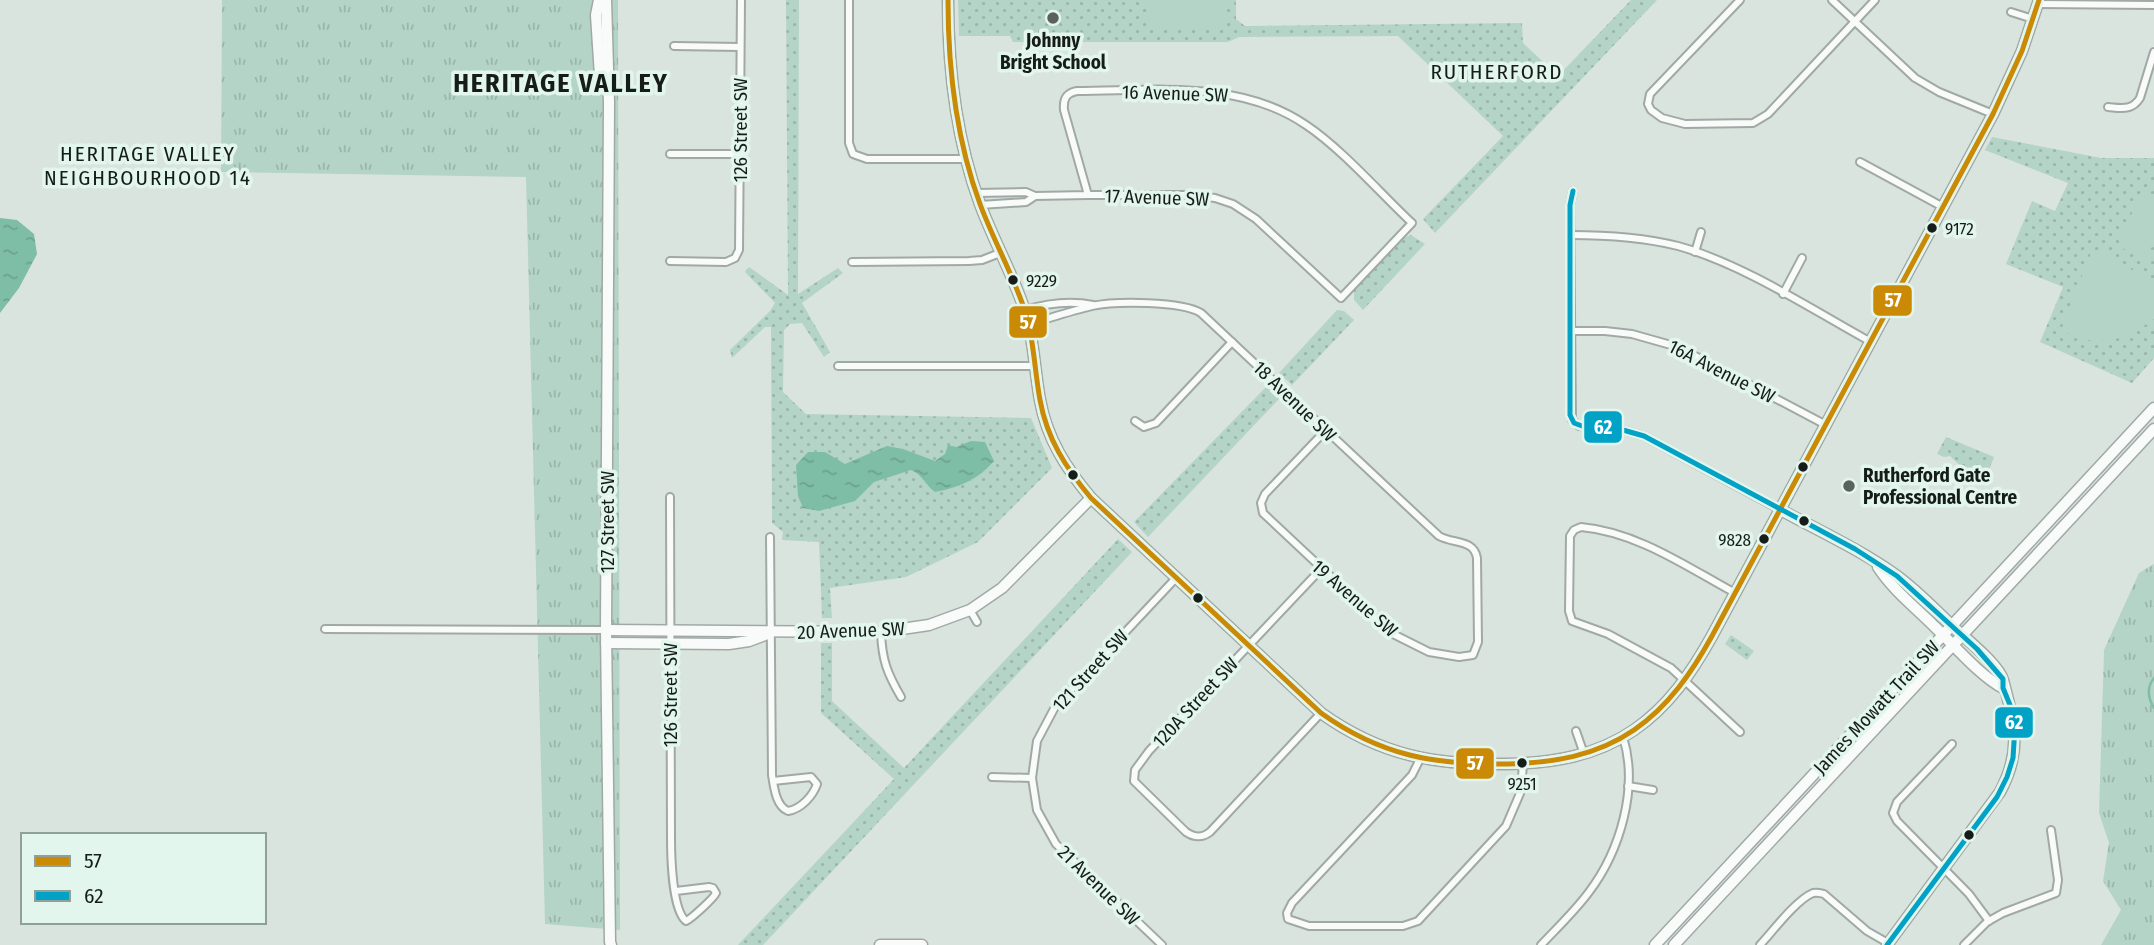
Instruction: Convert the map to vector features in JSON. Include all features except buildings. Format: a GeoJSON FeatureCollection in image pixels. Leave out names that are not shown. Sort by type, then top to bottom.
{"type":"FeatureCollection","features":[{"type":"Feature","properties":{"kind":"street","name":"127 Street SW"},"geometry":{"type":"LineString","coordinates":[[599,0],[596,15],[601,82],[609,103]]}},
{"type":"Feature","properties":{"kind":"street","name":"127 Street SW"},"geometry":{"type":"LineString","coordinates":[[606,0],[609,103],[606,643],[610,943]]}},
{"type":"Feature","properties":{"kind":"street","name":"126 Street SW"},"geometry":{"type":"LineString","coordinates":[[670,261],[726,262],[734,259],[739,248],[741,0]]}},
{"type":"Feature","properties":{"kind":"street"},"geometry":{"type":"LineString","coordinates":[[849,0],[849,143],[853,154],[867,159],[966,159]]}},
{"type":"Feature","properties":{"kind":"street"},"geometry":{"type":"LineString","coordinates":[[948,0],[951,71],[966,159],[980,205],[1025,310],[1043,417],[1054,446],[1072,476],[1091,498],[1321,713],[1366,740],[1420,759],[1458,764],[1563,760],[1623,737],[1659,710],[1685,680],[1781,510],[1871,342],[1993,114],[2013,73],[2038,2],[2154,5]]}},
{"type":"Feature","properties":{"kind":"street"},"geometry":{"type":"LineString","coordinates":[[1740,0],[1653,91],[1648,98],[1651,110],[1662,118],[1676,122],[1749,124],[1763,117],[1875,0]]}},
{"type":"Feature","properties":{"kind":"street"},"geometry":{"type":"LineString","coordinates":[[1832,0],[1923,83],[1993,114]]}},
{"type":"Feature","properties":{"kind":"street"},"geometry":{"type":"LineString","coordinates":[[2011,12],[2033,19]]}},
{"type":"Feature","properties":{"kind":"street"},"geometry":{"type":"LineString","coordinates":[[674,46],[740,47]]}},
{"type":"Feature","properties":{"kind":"street"},"geometry":{"type":"LineString","coordinates":[[2108,107],[2130,108],[2136,105],[2154,52]]}},
{"type":"Feature","properties":{"kind":"street","name":"16 Avenue SW"},"geometry":{"type":"LineString","coordinates":[[1088,195],[1064,110],[1064,99],[1069,93],[1195,90],[1260,102],[1294,118],[1317,133],[1412,223],[1340,298]]}},
{"type":"Feature","properties":{"kind":"street"},"geometry":{"type":"LineString","coordinates":[[670,154],[740,154]]}},
{"type":"Feature","properties":{"kind":"street"},"geometry":{"type":"LineString","coordinates":[[1860,162],[1943,207]]}},
{"type":"Feature","properties":{"kind":"street"},"geometry":{"type":"LineString","coordinates":[[1573,191],[1570,235],[1570,415],[1574,423],[1616,428],[1644,436],[1897,576],[1995,668],[2003,679],[2003,688],[2011,705],[2015,748],[2011,768],[1997,797],[1887,944],[1818,892],[1810,895],[1760,945]]}},
{"type":"Feature","properties":{"kind":"street"},"geometry":{"type":"LineString","coordinates":[[976,193],[1026,192],[1035,196]]}},
{"type":"Feature","properties":{"kind":"street","name":"17 Avenue SW"},"geometry":{"type":"LineString","coordinates":[[980,205],[1026,202],[1035,196],[1192,195],[1215,198],[1233,204],[1256,219],[1340,298]]}},
{"type":"Feature","properties":{"kind":"street"},"geometry":{"type":"LineString","coordinates":[[1695,252],[1701,232]]}},
{"type":"Feature","properties":{"kind":"street"},"geometry":{"type":"LineString","coordinates":[[1570,235],[1635,238],[1695,252],[1739,270],[1871,342]]}},
{"type":"Feature","properties":{"kind":"street"},"geometry":{"type":"LineString","coordinates":[[852,262],[977,261],[1000,253]]}},
{"type":"Feature","properties":{"kind":"street"},"geometry":{"type":"LineString","coordinates":[[1783,294],[1802,258]]}},
{"type":"Feature","properties":{"kind":"street","name":"18 Avenue SW"},"geometry":{"type":"LineString","coordinates":[[1025,310],[1063,302],[1095,306]]}},
{"type":"Feature","properties":{"kind":"street","name":"18 Avenue SW"},"geometry":{"type":"LineString","coordinates":[[1028,324],[1095,306],[1173,304],[1190,307],[1207,317],[1439,536],[1475,548],[1478,642],[1476,651],[1470,656]]}},
{"type":"Feature","properties":{"kind":"street","name":"16A Avenue SW"},"geometry":{"type":"LineString","coordinates":[[1570,331],[1632,334],[1678,347],[1826,425]]}},
{"type":"Feature","properties":{"kind":"street"},"geometry":{"type":"LineString","coordinates":[[1135,421],[1144,427],[1156,423],[1232,342]]}},
{"type":"Feature","properties":{"kind":"street"},"geometry":{"type":"LineString","coordinates":[[838,366],[1035,366]]}},
{"type":"Feature","properties":{"kind":"street","name":"James Mowatt Trail SW"},"geometry":{"type":"LineString","coordinates":[[1655,945],[2154,408]]}},
{"type":"Feature","properties":{"kind":"street","name":"James Mowatt Trail SW"},"geometry":{"type":"LineString","coordinates":[[1674,945],[2154,429]]}},
{"type":"Feature","properties":{"kind":"street","name":"19 Avenue SW"},"geometry":{"type":"LineString","coordinates":[[1326,430],[1265,494],[1260,506],[1265,516],[1374,619],[1400,639],[1429,652],[1470,656]]}},
{"type":"Feature","properties":{"kind":"street","name":"126 Street SW"},"geometry":{"type":"LineString","coordinates":[[670,498],[671,837],[676,891],[681,915],[687,921],[692,920],[700,908],[716,896],[711,887],[676,891]]}},
{"type":"Feature","properties":{"kind":"street","name":"20 Avenue SW"},"geometry":{"type":"LineString","coordinates":[[606,630],[881,632],[929,625],[970,610],[1016,576],[1091,498]]}},
{"type":"Feature","properties":{"kind":"street"},"geometry":{"type":"LineString","coordinates":[[1735,593],[1640,543],[1587,528],[1574,530],[1570,540],[1569,611],[1575,623],[1608,634],[1660,661],[1685,680],[1740,732]]}},
{"type":"Feature","properties":{"kind":"street"},"geometry":{"type":"LineString","coordinates":[[770,537],[770,761],[773,781],[780,806],[788,811],[800,806],[817,784],[811,777],[773,781]]}},
{"type":"Feature","properties":{"kind":"street"},"geometry":{"type":"LineString","coordinates":[[1876,563],[1887,580],[1953,645],[2003,688]]}},
{"type":"Feature","properties":{"kind":"street","name":"120A Street SW"},"geometry":{"type":"LineString","coordinates":[[1321,569],[1150,751],[1135,770],[1133,777],[1138,786],[1186,832],[1198,837],[1210,832],[1321,713]]}},
{"type":"Feature","properties":{"kind":"street","name":"121 Street SW"},"geometry":{"type":"LineString","coordinates":[[1032,778],[1037,741],[1055,707],[1176,578]]}},
{"type":"Feature","properties":{"kind":"street"},"geometry":{"type":"LineString","coordinates":[[970,610],[977,622]]}},
{"type":"Feature","properties":{"kind":"street"},"geometry":{"type":"LineString","coordinates":[[325,629],[606,630]]}},
{"type":"Feature","properties":{"kind":"street"},"geometry":{"type":"LineString","coordinates":[[881,632],[887,673],[901,697]]}},
{"type":"Feature","properties":{"kind":"street","name":"20 Avenue SW"},"geometry":{"type":"LineString","coordinates":[[606,643],[739,643],[749,642],[770,633]]}},
{"type":"Feature","properties":{"kind":"street"},"geometry":{"type":"LineString","coordinates":[[1576,731],[1584,754]]}},
{"type":"Feature","properties":{"kind":"street"},"geometry":{"type":"LineString","coordinates":[[1541,945],[1578,906],[1601,874],[1621,826],[1628,786],[1628,754],[1623,737]]}},
{"type":"Feature","properties":{"kind":"street"},"geometry":{"type":"LineString","coordinates":[[1952,744],[1897,802],[1893,813],[1897,821],[1969,894],[1989,921]]}},
{"type":"Feature","properties":{"kind":"street"},"geometry":{"type":"LineString","coordinates":[[1420,759],[1412,775],[1292,903],[1287,917],[1291,921],[1304,925],[1412,925],[1422,918],[1506,825],[1521,791],[1523,763]]}},
{"type":"Feature","properties":{"kind":"street"},"geometry":{"type":"LineString","coordinates":[[992,777],[1032,778]]}},
{"type":"Feature","properties":{"kind":"street","name":"21 Avenue SW"},"geometry":{"type":"LineString","coordinates":[[1032,778],[1037,810],[1056,844],[1162,945]]}},
{"type":"Feature","properties":{"kind":"street"},"geometry":{"type":"LineString","coordinates":[[1628,786],[1653,790]]}},
{"type":"Feature","properties":{"kind":"street"},"geometry":{"type":"LineString","coordinates":[[1964,945],[1989,921],[2013,908],[2056,894],[2058,885],[2052,830]]}},
{"type":"Feature","properties":{"kind":"street"},"geometry":{"type":"LineString","coordinates":[[880,945],[922,945]]}},
{"type":"Feature","properties":{"kind":"green space"},"geometry":{"type":"Polygon","coordinates":[[[222,0],[618,0],[620,930],[545,924],[526,177],[221,172],[222,0]]]}},
{"type":"Feature","properties":{"kind":"green space"},"geometry":{"type":"Polygon","coordinates":[[[786,0],[799,0],[798,294],[838,268],[843,273],[802,303],[830,352],[824,357],[802,323],[790,324],[784,330],[783,392],[806,414],[1031,418],[1052,468],[978,542],[906,577],[830,588],[832,618],[822,618],[819,542],[782,540],[783,532],[772,523],[771,327],[765,327],[732,358],[730,350],[775,303],[745,272],[749,267],[788,295],[786,0]]]}},
{"type":"Feature","properties":{"kind":"green space"},"geometry":{"type":"Polygon","coordinates":[[[958,0],[1236,0],[1236,19],[1245,26],[1522,23],[1523,43],[1558,76],[1631,0],[1657,0],[1435,233],[1423,219],[1503,136],[1398,36],[1239,37],[1228,42],[1013,42],[1010,36],[959,36],[958,0]]]}},
{"type":"Feature","properties":{"kind":"green space"},"geometry":{"type":"Polygon","coordinates":[[[1149,0],[1225,0],[1225,28],[1149,28],[1149,0]]]}},
{"type":"Feature","properties":{"kind":"green space"},"geometry":{"type":"Polygon","coordinates":[[[1992,137],[2101,158],[2154,158],[2154,358],[2132,383],[2040,342],[2063,287],[2006,264],[2032,201],[2055,211],[2068,183],[1985,150],[1992,137]]]}},
{"type":"Feature","properties":{"kind":"green space"},"geometry":{"type":"Polygon","coordinates":[[[2140,195],[2154,201],[2154,242],[2146,259],[2117,246],[2140,195]]]}},
{"type":"Feature","properties":{"kind":"green space"},"geometry":{"type":"Polygon","coordinates":[[[1411,235],[1425,244],[1363,310],[1354,300],[1354,291],[1403,238],[1411,235]]]}},
{"type":"Feature","properties":{"kind":"green space"},"geometry":{"type":"Polygon","coordinates":[[[2099,250],[2154,283],[2154,319],[2120,338],[2098,341],[2086,340],[2061,330],[2091,253],[2099,250]]]}},
{"type":"Feature","properties":{"kind":"green space"},"geometry":{"type":"Polygon","coordinates":[[[1337,310],[1344,311],[1354,320],[1292,385],[1279,373],[1337,310]]]}},
{"type":"Feature","properties":{"kind":"green space"},"geometry":{"type":"Polygon","coordinates":[[[1267,386],[1279,399],[1148,537],[1134,522],[1267,386]]]}},
{"type":"Feature","properties":{"kind":"green space"},"geometry":{"type":"Polygon","coordinates":[[[1946,437],[1994,457],[1988,472],[1978,483],[1950,456],[1937,454],[1946,437]]]}},
{"type":"Feature","properties":{"kind":"green space"},"geometry":{"type":"Polygon","coordinates":[[[1118,539],[1132,552],[763,945],[738,945],[894,779],[821,713],[821,643],[832,643],[832,701],[904,768],[1118,539]]]}},
{"type":"Feature","properties":{"kind":"green space"},"geometry":{"type":"Polygon","coordinates":[[[2154,564],[2154,945],[2101,945],[2121,910],[2103,881],[2109,843],[2099,813],[2104,650],[2139,573],[2154,564]]]}},
{"type":"Feature","properties":{"kind":"green space"},"geometry":{"type":"Polygon","coordinates":[[[1731,635],[1754,651],[1747,660],[1725,644],[1731,635]]]}},
{"type":"Feature","properties":{"kind":"water"},"geometry":{"type":"Polygon","coordinates":[[[0,218],[17,220],[34,234],[37,254],[19,288],[0,313],[0,218]]]}},
{"type":"Feature","properties":{"kind":"water"},"geometry":{"type":"Polygon","coordinates":[[[971,441],[985,442],[994,461],[975,478],[952,488],[935,492],[911,470],[874,482],[855,501],[819,511],[803,508],[798,496],[796,465],[808,452],[825,452],[845,464],[887,446],[935,461],[945,454],[948,445],[956,447],[971,441]]]}},
{"type":"Feature","properties":{"kind":"waterway"},"geometry":{"type":"LineString","coordinates":[[2154,678],[2149,693],[2154,708]]}},
{"type":"Feature","properties":{"kind":"transit line","name":"57"},"geometry":{"type":"LineString","coordinates":[[948,0],[952,77],[965,154],[980,204],[1027,317],[1047,428],[1073,476],[1091,498],[1321,713],[1343,728],[1387,748],[1432,760],[1481,764],[1557,760],[1605,746],[1647,721],[1688,675],[1712,636],[1993,114],[2022,51],[2039,0]]}},
{"type":"Feature","properties":{"kind":"transit line","name":"62"},"geometry":{"type":"LineString","coordinates":[[1573,191],[1570,205],[1570,415],[1574,423],[1616,428],[1644,436],[1855,549],[1897,576],[1977,649],[2003,679],[2003,688],[2015,726],[2013,758],[2007,777],[1997,797],[1887,945]]}},
{"type":"Feature","properties":{"kind":"place","name":"Johnny Bright School"},"geometry":{"type":"Point","coordinates":[1053,18]}},
{"type":"Feature","properties":{"kind":"place","name":"9172"},"geometry":{"type":"Point","coordinates":[1932,228]}},
{"type":"Feature","properties":{"kind":"place","name":"9229"},"geometry":{"type":"Point","coordinates":[1013,280]}},
{"type":"Feature","properties":{"kind":"place","name":"Rutherford Gate Professional Centre"},"geometry":{"type":"Point","coordinates":[1849,486]}},
{"type":"Feature","properties":{"kind":"place","name":"9828"},"geometry":{"type":"Point","coordinates":[1764,539]}},
{"type":"Feature","properties":{"kind":"place","name":"9251"},"geometry":{"type":"Point","coordinates":[1522,763]}},
{"type":"Feature","properties":{"kind":"district","name":"RUTHERFORD"},"geometry":{"type":"Point","coordinates":[1497,72]}},
{"type":"Feature","properties":{"kind":"district","name":"HERITAGE VALLEY"},"geometry":{"type":"Point","coordinates":[561,83]}},
{"type":"Feature","properties":{"kind":"district","name":"HERITAGE VALLEY NEIGHBOURHOOD 14"},"geometry":{"type":"Point","coordinates":[148,166]}}]}
